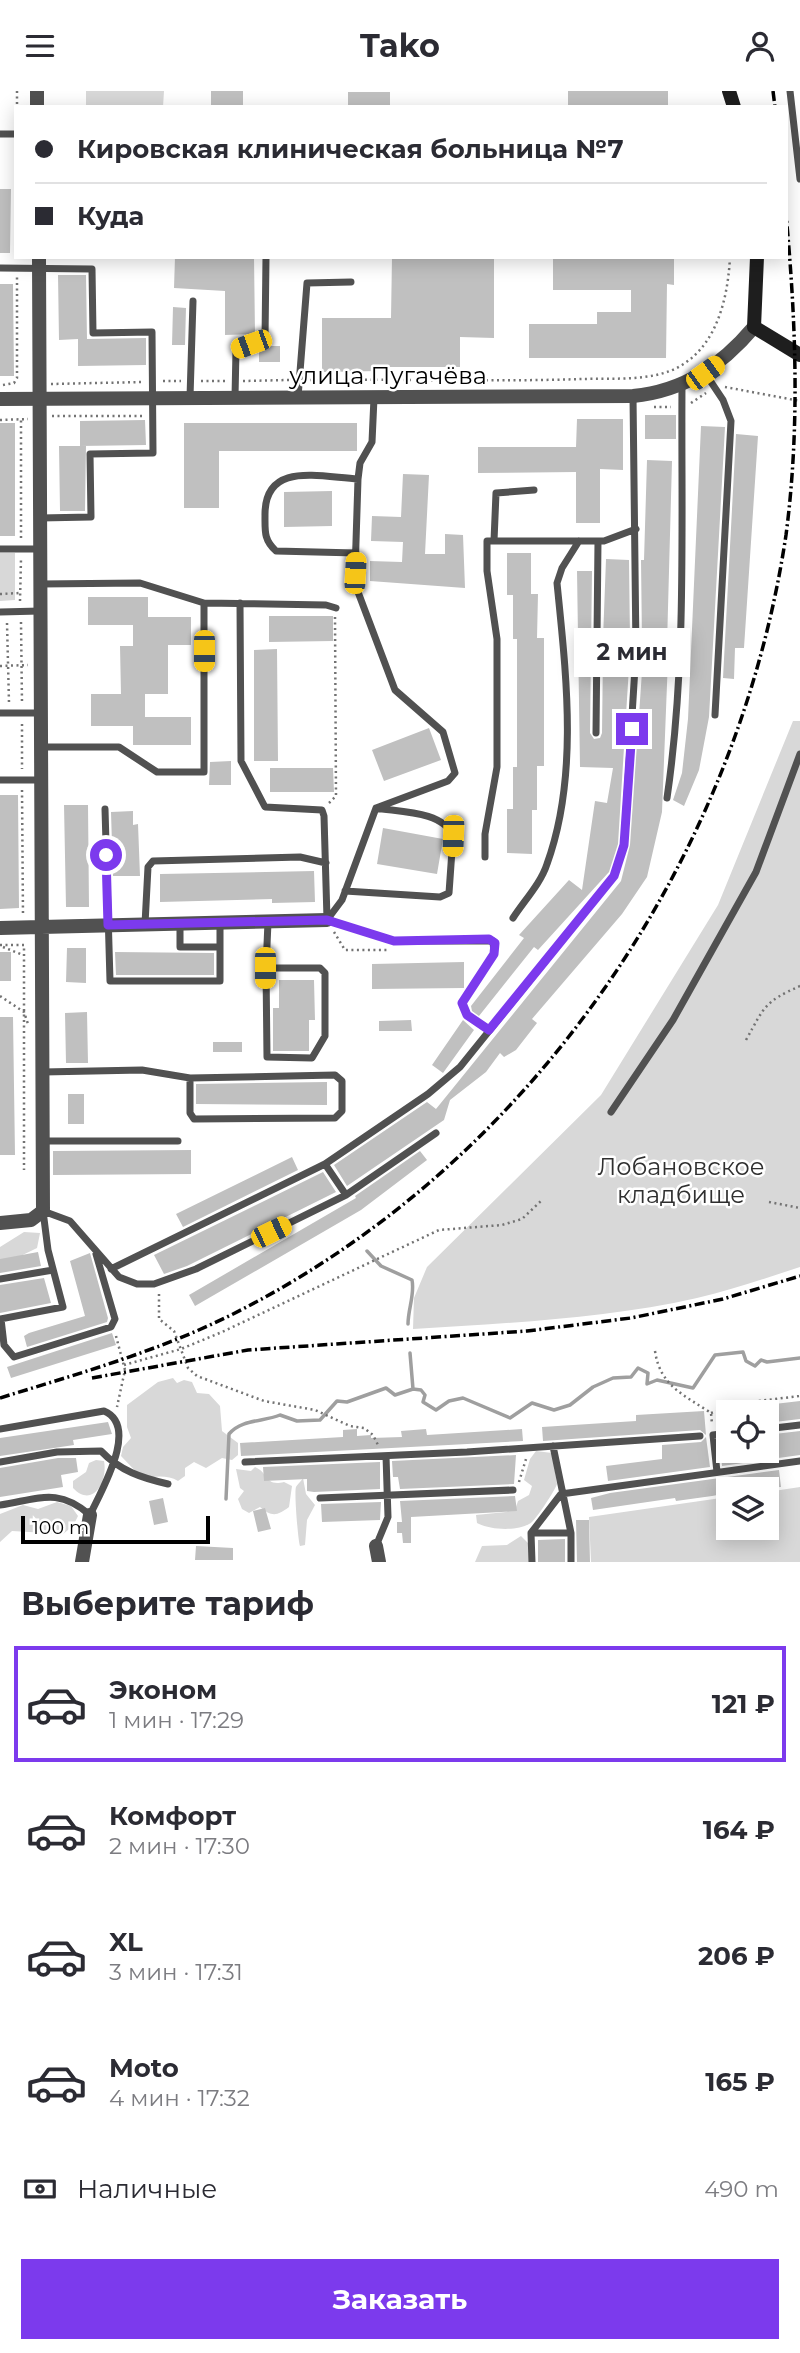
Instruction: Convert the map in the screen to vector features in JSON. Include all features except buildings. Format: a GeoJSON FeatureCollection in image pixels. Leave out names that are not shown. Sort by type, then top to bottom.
{"type":"FeatureCollection","features":[{"type":"Feature","properties":{"kind":"main road"},"geometry":{"type":"LineString","coordinates":[[757,259],[754,327],[800,355]]}},
{"type":"Feature","properties":{"kind":"street"},"geometry":{"type":"LineString","coordinates":[[0,1223],[31,1220],[43,1211],[39,262]]}},
{"type":"Feature","properties":{"kind":"street","name":"улица Пугачёва"},"geometry":{"type":"LineString","coordinates":[[0,399],[632,397],[682,386],[705,373],[734,349],[754,327]]}},
{"type":"Feature","properties":{"kind":"street"},"geometry":{"type":"LineString","coordinates":[[0,928],[327,920]]}},
{"type":"Feature","properties":{"kind":"street"},"geometry":{"type":"LineString","coordinates":[[82,1562],[90,1515]]}},
{"type":"Feature","properties":{"kind":"street"},"geometry":{"type":"LineString","coordinates":[[376,1546],[379,1562]]}},
{"type":"Feature","properties":{"kind":"lane"},"geometry":{"type":"LineString","coordinates":[[790,91],[800,179]]}},
{"type":"Feature","properties":{"kind":"lane"},"geometry":{"type":"LineString","coordinates":[[234,398],[236,349],[265,339],[266,259]]}},
{"type":"Feature","properties":{"kind":"lane"},"geometry":{"type":"LineString","coordinates":[[0,268],[17,268],[39,262],[92,269],[93,333],[152,333],[153,453],[90,454],[91,517],[40,518]]}},
{"type":"Feature","properties":{"kind":"lane"},"geometry":{"type":"LineString","coordinates":[[298,398],[307,283],[351,282]]}},
{"type":"Feature","properties":{"kind":"lane"},"geometry":{"type":"LineString","coordinates":[[190,398],[193,301]]}},
{"type":"Feature","properties":{"kind":"lane"},"geometry":{"type":"LineString","coordinates":[[705,373],[723,400],[731,421],[715,715]]}},
{"type":"Feature","properties":{"kind":"lane"},"geometry":{"type":"LineString","coordinates":[[667,798],[674,747],[680,651],[682,386]]}},
{"type":"Feature","properties":{"kind":"lane"},"geometry":{"type":"LineString","coordinates":[[111,1269],[325,1164],[428,1094],[460,1067],[614,876],[624,845],[636,649],[632,397]]}},
{"type":"Feature","properties":{"kind":"lane"},"geometry":{"type":"LineString","coordinates":[[327,920],[345,891],[376,808],[448,781],[455,773],[443,732],[395,690],[358,592],[358,479],[360,463],[372,442],[373,398]]}},
{"type":"Feature","properties":{"kind":"lane"},"geometry":{"type":"LineString","coordinates":[[356,553],[276,551],[267,543],[264,501],[278,480],[290,476],[358,479]]}},
{"type":"Feature","properties":{"kind":"lane"},"geometry":{"type":"LineString","coordinates":[[494,541],[496,493],[534,491]]}},
{"type":"Feature","properties":{"kind":"lane"},"geometry":{"type":"LineString","coordinates":[[485,857],[485,834],[497,767],[497,639],[487,571],[487,541],[613,540],[636,529]]}},
{"type":"Feature","properties":{"kind":"lane"},"geometry":{"type":"LineString","coordinates":[[513,918],[547,867],[559,822],[565,761],[566,688],[557,583],[562,568],[579,541]]}},
{"type":"Feature","properties":{"kind":"lane"},"geometry":{"type":"LineString","coordinates":[[596,733],[598,541]]}},
{"type":"Feature","properties":{"kind":"lane"},"geometry":{"type":"LineString","coordinates":[[0,549],[40,549]]}},
{"type":"Feature","properties":{"kind":"lane"},"geometry":{"type":"LineString","coordinates":[[40,584],[140,583],[204,603],[326,605],[336,608]]}},
{"type":"Feature","properties":{"kind":"lane"},"geometry":{"type":"LineString","coordinates":[[40,747],[119,747],[157,772],[204,772],[204,603]]}},
{"type":"Feature","properties":{"kind":"lane"},"geometry":{"type":"LineString","coordinates":[[240,603],[242,766],[265,807],[322,810],[327,920]]}},
{"type":"Feature","properties":{"kind":"lane"},"geometry":{"type":"LineString","coordinates":[[0,612],[40,611]]}},
{"type":"Feature","properties":{"kind":"lane"},"geometry":{"type":"LineString","coordinates":[[596,645],[680,651]]}},
{"type":"Feature","properties":{"kind":"lane"},"geometry":{"type":"LineString","coordinates":[[0,713],[40,713]]}},
{"type":"Feature","properties":{"kind":"lane"},"geometry":{"type":"LineString","coordinates":[[611,1112],[673,1020],[756,872],[800,754]]}},
{"type":"Feature","properties":{"kind":"lane"},"geometry":{"type":"LineString","coordinates":[[0,781],[40,780]]}},
{"type":"Feature","properties":{"kind":"lane"},"geometry":{"type":"LineString","coordinates":[[345,891],[440,897],[449,893],[453,836],[450,828],[439,819],[376,808]]}},
{"type":"Feature","properties":{"kind":"lane"},"geometry":{"type":"LineString","coordinates":[[105,809],[108,978],[112,982],[220,981],[220,923]]}},
{"type":"Feature","properties":{"kind":"lane"},"geometry":{"type":"LineString","coordinates":[[145,925],[148,867],[153,861],[300,857],[326,863]]}},
{"type":"Feature","properties":{"kind":"lane"},"geometry":{"type":"LineString","coordinates":[[327,920],[394,941],[493,940],[496,947],[494,954],[462,1003],[467,1015],[489,1030]]}},
{"type":"Feature","properties":{"kind":"lane"},"geometry":{"type":"LineString","coordinates":[[265,968],[320,968],[325,973],[326,1036],[312,1058],[267,1057],[265,968],[268,922]]}},
{"type":"Feature","properties":{"kind":"lane"},"geometry":{"type":"LineString","coordinates":[[180,924],[180,947],[220,947]]}},
{"type":"Feature","properties":{"kind":"lane"},"geometry":{"type":"LineString","coordinates":[[673,1020],[682,1020]]}},
{"type":"Feature","properties":{"kind":"lane"},"geometry":{"type":"LineString","coordinates":[[42,1072],[142,1070],[190,1078],[335,1075],[342,1081],[342,1111],[335,1118],[201,1121],[194,1119],[190,1113],[190,1078]]}},
{"type":"Feature","properties":{"kind":"lane"},"geometry":{"type":"LineString","coordinates":[[43,1211],[69,1221],[96,1254],[126,1281],[155,1284],[196,1269],[346,1195],[436,1133]]}},
{"type":"Feature","properties":{"kind":"lane"},"geometry":{"type":"LineString","coordinates":[[43,1141],[178,1141]]}},
{"type":"Feature","properties":{"kind":"lane"},"geometry":{"type":"LineString","coordinates":[[325,1164],[346,1195]]}},
{"type":"Feature","properties":{"kind":"lane"},"geometry":{"type":"LineString","coordinates":[[43,1211],[53,1270],[63,1307],[0,1319],[2,1347],[14,1357],[113,1325],[115,1319],[96,1254]]}},
{"type":"Feature","properties":{"kind":"lane"},"geometry":{"type":"LineString","coordinates":[[0,1279],[53,1270]]}},
{"type":"Feature","properties":{"kind":"lane"},"geometry":{"type":"LineString","coordinates":[[0,1429],[104,1411],[114,1417],[120,1432],[114,1464],[90,1515],[74,1501],[60,1496],[0,1505]]}},
{"type":"Feature","properties":{"kind":"lane"},"geometry":{"type":"LineString","coordinates":[[779,1427],[800,1425]]}},
{"type":"Feature","properties":{"kind":"lane"},"geometry":{"type":"LineString","coordinates":[[716,1435],[713,1435],[717,1472]]}},
{"type":"Feature","properties":{"kind":"lane"},"geometry":{"type":"LineString","coordinates":[[245,1462],[528,1448],[700,1436]]}},
{"type":"Feature","properties":{"kind":"lane"},"geometry":{"type":"LineString","coordinates":[[553,1446],[570,1533],[571,1562]]}},
{"type":"Feature","properties":{"kind":"lane"},"geometry":{"type":"LineString","coordinates":[[0,1462],[82,1450],[101,1451],[114,1464],[141,1478],[167,1484]]}},
{"type":"Feature","properties":{"kind":"lane"},"geometry":{"type":"LineString","coordinates":[[376,1546],[388,1517],[386,1456]]}},
{"type":"Feature","properties":{"kind":"lane"},"geometry":{"type":"LineString","coordinates":[[532,1562],[531,1533],[561,1494],[800,1461]]}},
{"type":"Feature","properties":{"kind":"lane"},"geometry":{"type":"LineString","coordinates":[[320,1498],[513,1490]]}},
{"type":"Feature","properties":{"kind":"lane"},"geometry":{"type":"LineString","coordinates":[[531,1533],[570,1533]]}},
{"type":"Feature","properties":{"kind":"path"},"geometry":{"type":"LineString","coordinates":[[51,384],[299,380],[527,381],[659,374],[682,365],[705,344],[722,313],[730,259]]}},
{"type":"Feature","properties":{"kind":"path"},"geometry":{"type":"LineString","coordinates":[[0,385],[14,383],[17,378],[17,268]]}},
{"type":"Feature","properties":{"kind":"path"},"geometry":{"type":"LineString","coordinates":[[0,421],[40,417],[153,416]]}},
{"type":"Feature","properties":{"kind":"path"},"geometry":{"type":"LineString","coordinates":[[21,420],[23,917]]}},
{"type":"Feature","properties":{"kind":"path"},"geometry":{"type":"LineString","coordinates":[[0,594],[20,593]]}},
{"type":"Feature","properties":{"kind":"path"},"geometry":{"type":"LineString","coordinates":[[322,810],[336,796],[336,608]]}},
{"type":"Feature","properties":{"kind":"path"},"geometry":{"type":"LineString","coordinates":[[0,623],[8,623],[9,713]]}},
{"type":"Feature","properties":{"kind":"path"},"geometry":{"type":"LineString","coordinates":[[0,666],[30,665]]}},
{"type":"Feature","properties":{"kind":"path"},"geometry":{"type":"LineString","coordinates":[[0,946],[24,945],[24,1170]]}},
{"type":"Feature","properties":{"kind":"path"},"geometry":{"type":"LineString","coordinates":[[0,946],[24,955]]}},
{"type":"Feature","properties":{"kind":"path"},"geometry":{"type":"LineString","coordinates":[[746,1040],[767,1002],[782,992],[800,986]]}},
{"type":"Feature","properties":{"kind":"path"},"geometry":{"type":"LineString","coordinates":[[0,996],[24,1012],[29,1025]]}},
{"type":"Feature","properties":{"kind":"path"},"geometry":{"type":"LineString","coordinates":[[124,1365],[181,1349],[398,1252],[439,1230],[502,1225],[523,1219],[542,1200]]}},
{"type":"Feature","properties":{"kind":"path"},"geometry":{"type":"LineString","coordinates":[[769,1202],[800,1208]]}},
{"type":"Feature","properties":{"kind":"path"},"geometry":{"type":"LineString","coordinates":[[155,1284],[159,1292],[158,1316],[174,1331],[188,1368],[197,1376],[264,1401],[315,1410],[350,1426],[364,1428],[373,1435],[386,1456]]}},
{"type":"Feature","properties":{"kind":"path"},"geometry":{"type":"LineString","coordinates":[[113,1325],[124,1365],[114,1417]]}},
{"type":"Feature","properties":{"kind":"path"},"geometry":{"type":"LineString","coordinates":[[655,1351],[658,1368],[666,1383],[675,1387],[681,1397],[711,1413],[742,1403],[800,1396]]}},
{"type":"Feature","properties":{"kind":"path"},"geometry":{"type":"LineString","coordinates":[[711,1413],[713,1435]]}},
{"type":"Feature","properties":{"kind":"path"},"geometry":{"type":"LineString","coordinates":[[513,1490],[521,1480],[528,1448]]}},
{"type":"Feature","properties":{"kind":"green space"},"geometry":{"type":"Polygon","coordinates":[[[86,91],[164,91],[163,105],[86,105],[86,91]]]}},
{"type":"Feature","properties":{"kind":"green space"},"geometry":{"type":"Polygon","coordinates":[[[0,553],[15,553],[15,600],[0,601],[0,553]]]}},
{"type":"Feature","properties":{"kind":"green space","name":"Лобановское кладбище"},"geometry":{"type":"Polygon","coordinates":[[[793,721],[800,721],[800,1267],[710,1295],[627,1311],[413,1329],[414,1298],[427,1267],[601,1095],[718,905],[793,721]]]}},
{"type":"Feature","properties":{"kind":"green space"},"geometry":{"type":"Polygon","coordinates":[[[24,1232],[40,1233],[37,1248],[0,1266],[0,1247],[24,1232]]]}},
{"type":"Feature","properties":{"kind":"green space"},"geometry":{"type":"Polygon","coordinates":[[[173,1378],[177,1383],[184,1380],[192,1382],[197,1393],[209,1394],[220,1406],[222,1431],[238,1443],[238,1455],[232,1460],[222,1458],[206,1468],[194,1462],[185,1468],[185,1476],[178,1481],[161,1477],[143,1479],[121,1456],[123,1447],[131,1438],[127,1427],[127,1405],[158,1382],[173,1378]]]}},
{"type":"Feature","properties":{"kind":"green space"},"geometry":{"type":"Polygon","coordinates":[[[536,1451],[552,1453],[557,1484],[535,1519],[527,1525],[512,1529],[477,1523],[476,1515],[506,1512],[529,1495],[532,1486],[524,1480],[530,1459],[536,1451]]]}},
{"type":"Feature","properties":{"kind":"green space"},"geometry":{"type":"Polygon","coordinates":[[[104,1461],[101,1484],[93,1494],[80,1494],[73,1488],[73,1481],[86,1472],[89,1463],[104,1461]]]}},
{"type":"Feature","properties":{"kind":"green space"},"geometry":{"type":"Polygon","coordinates":[[[255,1467],[270,1481],[284,1482],[292,1486],[289,1507],[274,1514],[260,1507],[249,1513],[242,1509],[238,1499],[244,1491],[240,1488],[236,1469],[251,1471],[255,1467]]]}},
{"type":"Feature","properties":{"kind":"green space"},"geometry":{"type":"Polygon","coordinates":[[[303,1478],[306,1494],[315,1505],[307,1520],[305,1545],[300,1546],[296,1487],[303,1478]]]}},
{"type":"Feature","properties":{"kind":"green space"},"geometry":{"type":"Polygon","coordinates":[[[800,1487],[800,1562],[591,1562],[589,1517],[716,1499],[716,1540],[779,1540],[779,1490],[800,1487]]]}},
{"type":"Feature","properties":{"kind":"green space"},"geometry":{"type":"Polygon","coordinates":[[[57,1502],[71,1506],[78,1516],[73,1526],[63,1534],[12,1531],[0,1542],[0,1514],[23,1505],[38,1509],[57,1502]]]}},
{"type":"Feature","properties":{"kind":"green space"},"geometry":{"type":"Polygon","coordinates":[[[521,1536],[530,1545],[529,1562],[475,1562],[482,1546],[507,1545],[521,1536]]]}},
{"type":"Feature","properties":{"kind":"waterway"},"geometry":{"type":"LineString","coordinates":[[367,1251],[381,1266],[412,1280],[408,1324]]}},
{"type":"Feature","properties":{"kind":"waterway"},"geometry":{"type":"LineString","coordinates":[[226,1499],[229,1434],[234,1429],[246,1423],[280,1415],[297,1421],[320,1420],[337,1401],[347,1402],[386,1388],[395,1395],[413,1389],[421,1390],[425,1395],[423,1402],[436,1410],[449,1401],[463,1398],[510,1418],[532,1403],[554,1410],[570,1405],[593,1387],[613,1378],[631,1377],[638,1368],[648,1373],[647,1384],[657,1380],[693,1388],[715,1355],[743,1352],[746,1361],[755,1366],[761,1360],[767,1362],[800,1358]]}},
{"type":"Feature","properties":{"kind":"waterway"},"geometry":{"type":"LineString","coordinates":[[410,1353],[413,1389]]}},
{"type":"Feature","properties":{"kind":"railway"},"geometry":{"type":"LineString","coordinates":[[773,91],[775,105]]}},
{"type":"Feature","properties":{"kind":"railway"},"geometry":{"type":"LineString","coordinates":[[0,1398],[116,1361],[201,1329],[229,1316],[337,1253],[435,1178],[524,1090],[601,993],[667,887],[720,775],[760,657],[786,535],[793,455],[795,375],[788,241]]}},
{"type":"Feature","properties":{"kind":"railway"},"geometry":{"type":"LineString","coordinates":[[92,1378],[248,1350],[527,1331],[631,1318],[723,1299],[800,1276]]}},
{"type":"Feature","properties":{"kind":"route"},"geometry":{"type":"LineString","coordinates":[[106,855],[108,925],[327,920],[394,941],[493,940],[496,947],[494,954],[462,1003],[467,1015],[489,1030],[581,920],[614,876],[624,845],[632,729]]}}]}
